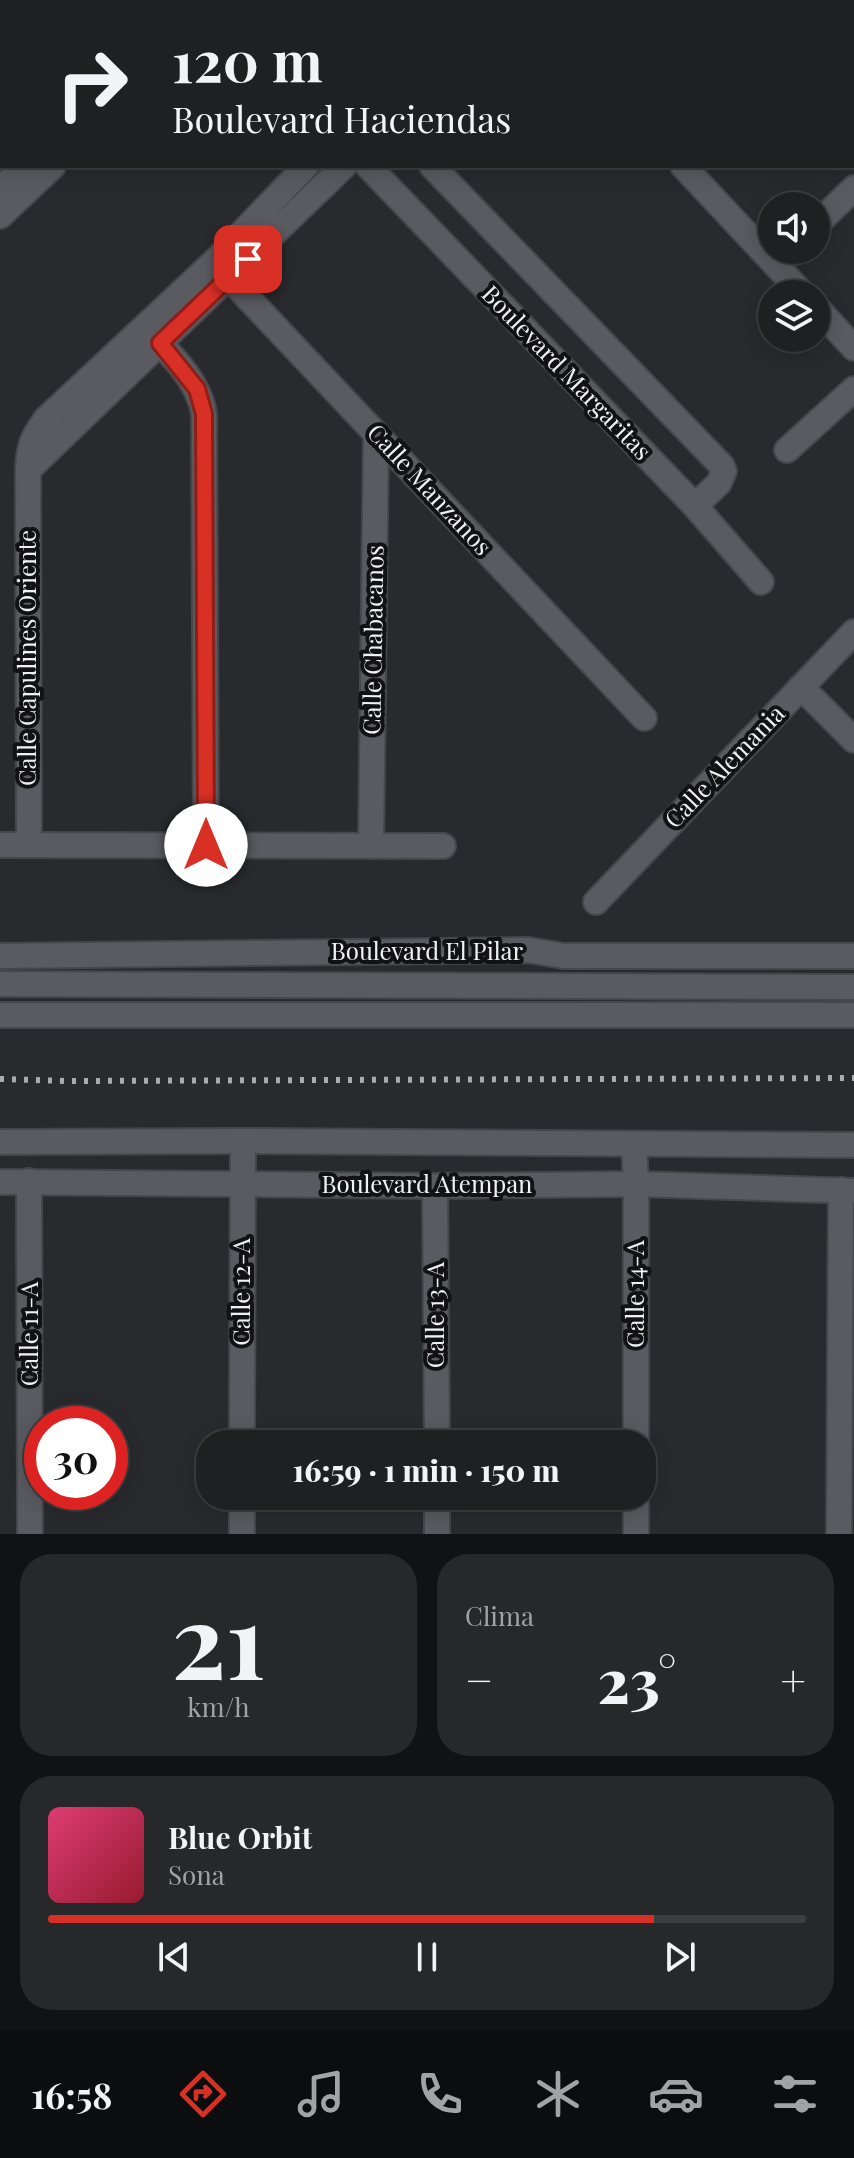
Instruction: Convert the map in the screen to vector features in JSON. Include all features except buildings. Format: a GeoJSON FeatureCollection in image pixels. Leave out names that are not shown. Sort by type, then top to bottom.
{"type":"FeatureCollection","features":[{"type":"Feature","properties":{"kind":"street"},"geometry":{"type":"LineString","coordinates":[[0,190],[23,168]]}},
{"type":"Feature","properties":{"kind":"street"},"geometry":{"type":"LineString","coordinates":[[0,216],[51,168]]}},
{"type":"Feature","properties":{"kind":"street"},"geometry":{"type":"LineString","coordinates":[[221,270],[304,168]]}},
{"type":"Feature","properties":{"kind":"street"},"geometry":{"type":"LineString","coordinates":[[206,845],[204,414],[197,389],[152,335],[221,270],[342,168]]}},
{"type":"Feature","properties":{"kind":"street","name":"Boulevard Margaritas"},"geometry":{"type":"LineString","coordinates":[[370,168],[695,506],[761,582]]}},
{"type":"Feature","properties":{"kind":"street","name":"Boulevard Margaritas"},"geometry":{"type":"LineString","coordinates":[[434,168],[717,459],[724,471],[723,478],[695,506]]}},
{"type":"Feature","properties":{"kind":"street"},"geometry":{"type":"LineString","coordinates":[[685,168],[758,234]]}},
{"type":"Feature","properties":{"kind":"street"},"geometry":{"type":"LineString","coordinates":[[830,211],[854,188]]}},
{"type":"Feature","properties":{"kind":"street","name":"Calle Manzanos"},"geometry":{"type":"LineString","coordinates":[[221,270],[644,718]]}},
{"type":"Feature","properties":{"kind":"street"},"geometry":{"type":"LineString","coordinates":[[830,322],[854,348]]}},
{"type":"Feature","properties":{"kind":"street","name":"Calle Capulines Oriente"},"geometry":{"type":"LineString","coordinates":[[29,845],[28,470],[152,335]]}},
{"type":"Feature","properties":{"kind":"street"},"geometry":{"type":"LineString","coordinates":[[787,450],[854,389]]}},
{"type":"Feature","properties":{"kind":"street","name":"Calle Chabacanos"},"geometry":{"type":"LineString","coordinates":[[371,846],[376,434]]}},
{"type":"Feature","properties":{"kind":"street","name":"Calle Alemania"},"geometry":{"type":"LineString","coordinates":[[596,902],[854,632]]}},
{"type":"Feature","properties":{"kind":"street"},"geometry":{"type":"LineString","coordinates":[[801,687],[854,740]]}},
{"type":"Feature","properties":{"kind":"street"},"geometry":{"type":"LineString","coordinates":[[0,845],[443,846]]}},
{"type":"Feature","properties":{"kind":"street","name":"Boulevard El Pilar"},"geometry":{"type":"LineString","coordinates":[[0,956],[528,950],[564,956],[854,956]]}},
{"type":"Feature","properties":{"kind":"street"},"geometry":{"type":"LineString","coordinates":[[0,984],[854,987]]}},
{"type":"Feature","properties":{"kind":"street"},"geometry":{"type":"LineString","coordinates":[[0,1015],[854,1015]]}},
{"type":"Feature","properties":{"kind":"street","name":"Calle 12-A"},"geometry":{"type":"LineString","coordinates":[[242,1430],[243,1141]]}},
{"type":"Feature","properties":{"kind":"street","name":"Boulevard Atempan"},"geometry":{"type":"LineString","coordinates":[[0,1142],[854,1145]]}},
{"type":"Feature","properties":{"kind":"street","name":"Calle 14-A"},"geometry":{"type":"LineString","coordinates":[[634,1144],[636,1430]]}},
{"type":"Feature","properties":{"kind":"street","name":"Calle 11-A"},"geometry":{"type":"LineString","coordinates":[[29,1181],[30,1534]]}},
{"type":"Feature","properties":{"kind":"street","name":"Boulevard Atempan"},"geometry":{"type":"LineString","coordinates":[[0,1182],[435,1186],[636,1184],[847,1190]]}},
{"type":"Feature","properties":{"kind":"street","name":"Calle 13-A"},"geometry":{"type":"LineString","coordinates":[[435,1186],[437,1430]]}},
{"type":"Feature","properties":{"kind":"street"},"geometry":{"type":"LineString","coordinates":[[839,1534],[847,1190]]}},
{"type":"Feature","properties":{"kind":"street"},"geometry":{"type":"LineString","coordinates":[[242,1510],[242,1534]]}},
{"type":"Feature","properties":{"kind":"street"},"geometry":{"type":"LineString","coordinates":[[437,1510],[437,1534]]}},
{"type":"Feature","properties":{"kind":"street"},"geometry":{"type":"LineString","coordinates":[[636,1510],[636,1534]]}},
{"type":"Feature","properties":{"kind":"railway"},"geometry":{"type":"LineString","coordinates":[[0,1079],[854,1078]]}},
{"type":"Feature","properties":{"kind":"route"},"geometry":{"type":"LineString","coordinates":[[206,845],[204,414],[197,389],[160,343],[248,259]]}}]}
